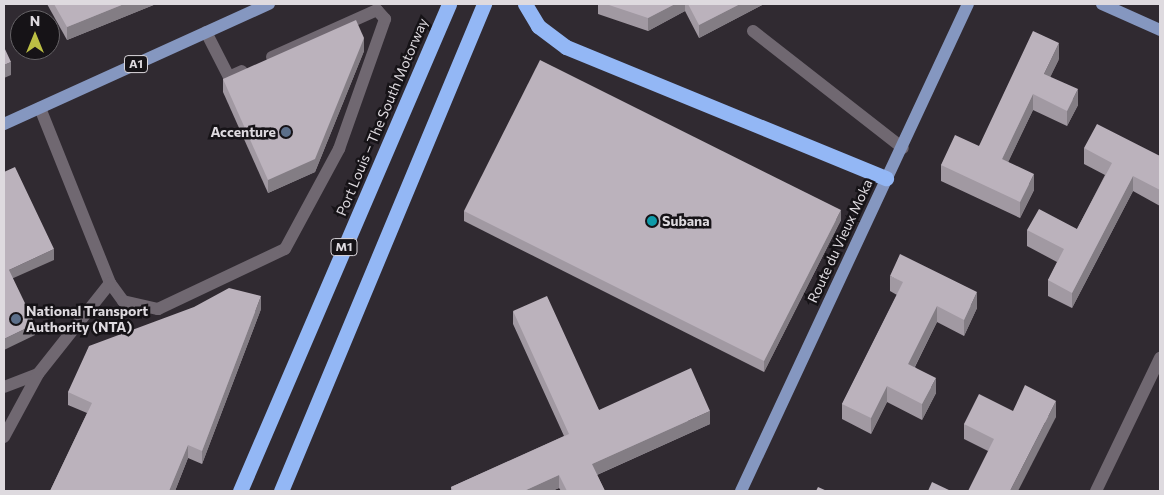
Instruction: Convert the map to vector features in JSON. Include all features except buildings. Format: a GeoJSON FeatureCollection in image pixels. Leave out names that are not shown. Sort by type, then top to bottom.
{"type":"FeatureCollection","features":[{"type":"Feature","properties":{"kind":"highway","name":"Port Louis – The South Motorway"},"geometry":{"type":"LineString","coordinates":[[240,491],[448,4]]}},
{"type":"Feature","properties":{"kind":"highway","name":"M1"},"geometry":{"type":"LineString","coordinates":[[281,491],[484,4]]}},
{"type":"Feature","properties":{"kind":"highway"},"geometry":{"type":"LineString","coordinates":[[525,4],[538,26],[566,47],[886,178]]}},
{"type":"Feature","properties":{"kind":"main road","name":"A1"},"geometry":{"type":"LineString","coordinates":[[4,124],[269,4]]}},
{"type":"Feature","properties":{"kind":"main road","name":"Route du Vieux Moka"},"geometry":{"type":"LineString","coordinates":[[741,491],[886,178],[903,148],[968,4]]}},
{"type":"Feature","properties":{"kind":"main road"},"geometry":{"type":"LineString","coordinates":[[1109,5],[1160,30]]}},
{"type":"Feature","properties":{"kind":"lane"},"geometry":{"type":"LineString","coordinates":[[40,108],[110,283],[123,301],[158,310],[285,248],[339,149],[385,19],[377,10],[229,76],[206,32]]}},
{"type":"Feature","properties":{"kind":"lane"},"geometry":{"type":"LineString","coordinates":[[753,31],[903,148]]}},
{"type":"Feature","properties":{"kind":"lane"},"geometry":{"type":"LineString","coordinates":[[4,437],[38,374],[110,283]]}},
{"type":"Feature","properties":{"kind":"lane"},"geometry":{"type":"LineString","coordinates":[[1096,491],[1160,358]]}},
{"type":"Feature","properties":{"kind":"lane"},"geometry":{"type":"LineString","coordinates":[[4,387],[38,374]]}},
{"type":"Feature","properties":{"kind":"place","name":"Accenture"},"geometry":{"type":"Point","coordinates":[286,132]}},
{"type":"Feature","properties":{"kind":"place","name":"Subana"},"geometry":{"type":"Point","coordinates":[652,221]}},
{"type":"Feature","properties":{"kind":"place","name":"National Transport Authority (NTA)"},"geometry":{"type":"Point","coordinates":[16,319]}}]}
